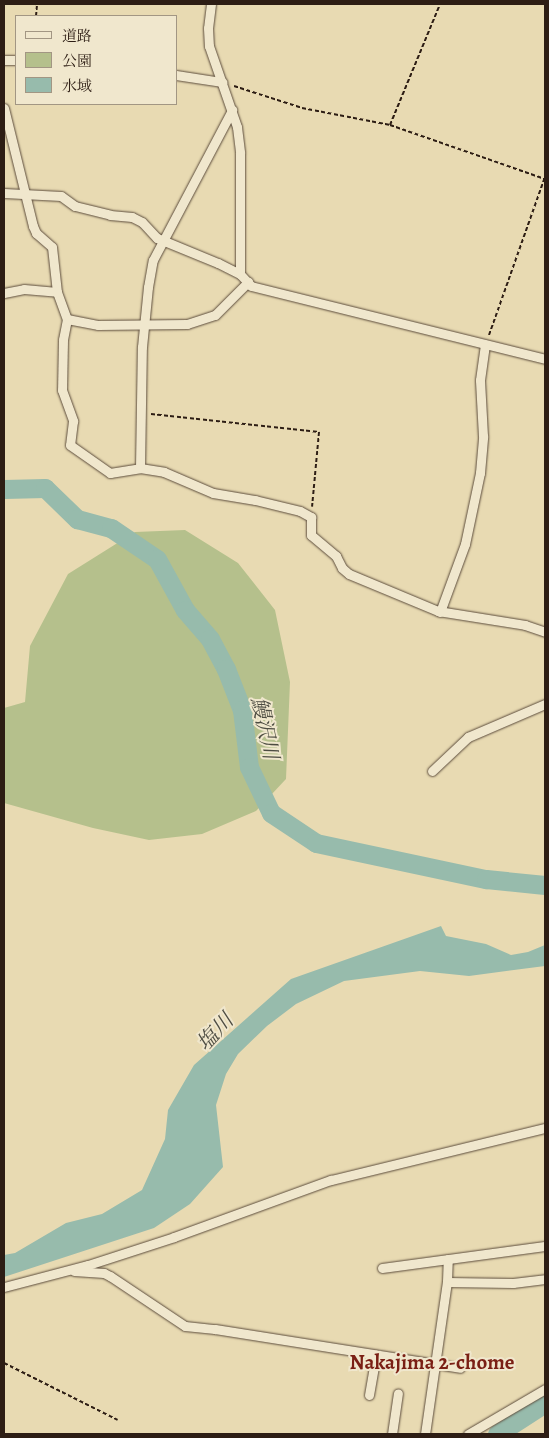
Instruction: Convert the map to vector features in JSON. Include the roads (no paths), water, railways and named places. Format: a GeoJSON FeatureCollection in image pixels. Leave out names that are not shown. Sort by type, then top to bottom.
{"type":"FeatureCollection","features":[{"type":"Feature","properties":{"kind":"street"},"geometry":{"type":"LineString","coordinates":[[211,4],[208,28],[210,46],[237,127],[240,152],[240,274]]}},
{"type":"Feature","properties":{"kind":"street"},"geometry":{"type":"LineString","coordinates":[[178,75],[222,82]]}},
{"type":"Feature","properties":{"kind":"street"},"geometry":{"type":"LineString","coordinates":[[4,108],[36,233],[52,247],[58,292],[66,319],[63,340],[62,390],[72,421],[70,445],[110,473],[140,468],[164,472],[213,493],[291,509],[311,517],[312,536],[336,556],[342,568],[349,574],[440,612],[525,624],[545,632]]}},
{"type":"Feature","properties":{"kind":"street"},"geometry":{"type":"LineString","coordinates":[[140,468],[144,325],[153,260],[232,110]]}},
{"type":"Feature","properties":{"kind":"street"},"geometry":{"type":"LineString","coordinates":[[4,193],[26,196],[60,196],[75,206],[110,215],[132,217],[142,222],[156,238],[240,274],[251,286],[545,359]]}},
{"type":"Feature","properties":{"kind":"street"},"geometry":{"type":"LineString","coordinates":[[66,319],[98,325],[187,324],[215,315],[248,282]]}},
{"type":"Feature","properties":{"kind":"street"},"geometry":{"type":"LineString","coordinates":[[4,293],[24,289],[58,292]]}},
{"type":"Feature","properties":{"kind":"street"},"geometry":{"type":"LineString","coordinates":[[440,612],[465,544],[480,473],[483,436],[480,380],[485,344]]}},
{"type":"Feature","properties":{"kind":"street"},"geometry":{"type":"LineString","coordinates":[[432,771],[468,737],[545,704]]}},
{"type":"Feature","properties":{"kind":"street"},"geometry":{"type":"LineString","coordinates":[[4,1287],[66,1271],[182,1234],[331,1180],[545,1128]]}},
{"type":"Feature","properties":{"kind":"street"},"geometry":{"type":"LineString","coordinates":[[382,1268],[545,1246]]}},
{"type":"Feature","properties":{"kind":"street"},"geometry":{"type":"LineString","coordinates":[[426,1434],[448,1282],[448,1259]]}},
{"type":"Feature","properties":{"kind":"street"},"geometry":{"type":"LineString","coordinates":[[66,1271],[104,1273],[185,1326],[215,1329],[460,1368]]}},
{"type":"Feature","properties":{"kind":"street"},"geometry":{"type":"LineString","coordinates":[[516,1283],[545,1279]]}},
{"type":"Feature","properties":{"kind":"street"},"geometry":{"type":"LineString","coordinates":[[448,1282],[516,1283],[545,1286]]}},
{"type":"Feature","properties":{"kind":"street"},"geometry":{"type":"LineString","coordinates":[[369,1395],[376,1355]]}},
{"type":"Feature","properties":{"kind":"street"},"geometry":{"type":"LineString","coordinates":[[468,1434],[545,1389]]}},
{"type":"Feature","properties":{"kind":"street"},"geometry":{"type":"LineString","coordinates":[[392,1434],[398,1393]]}},
{"type":"Feature","properties":{"kind":"water"},"geometry":{"type":"Polygon","coordinates":[[[441,926],[446,936],[486,944],[511,955],[528,952],[545,945],[545,966],[469,976],[420,971],[344,981],[296,1004],[267,1026],[238,1054],[226,1074],[216,1105],[223,1167],[190,1204],[154,1228],[4,1277],[4,1255],[15,1253],[66,1223],[102,1214],[142,1190],[165,1139],[168,1110],[194,1065],[291,979],[441,926]]]}},
{"type":"Feature","properties":{"kind":"waterway","name":"鰻沢川"},"geometry":{"type":"LineString","coordinates":[[4,489],[45,488],[77,519],[111,528],[157,559],[185,610],[210,639],[226,669],[242,710],[249,767],[271,813],[316,843],[486,879],[545,885]]}},
{"type":"Feature","properties":{"kind":"waterway"},"geometry":{"type":"LineString","coordinates":[[497,1434],[545,1403]]}},
{"type":"Feature","properties":{"kind":"district","name":"Nakajima 2-chome"},"geometry":{"type":"Point","coordinates":[432,1362]}},
{"type":"Feature","properties":{"kind":"water label","name":"塩川"},"geometry":{"type":"Point","coordinates":[215,1032]}}]}
